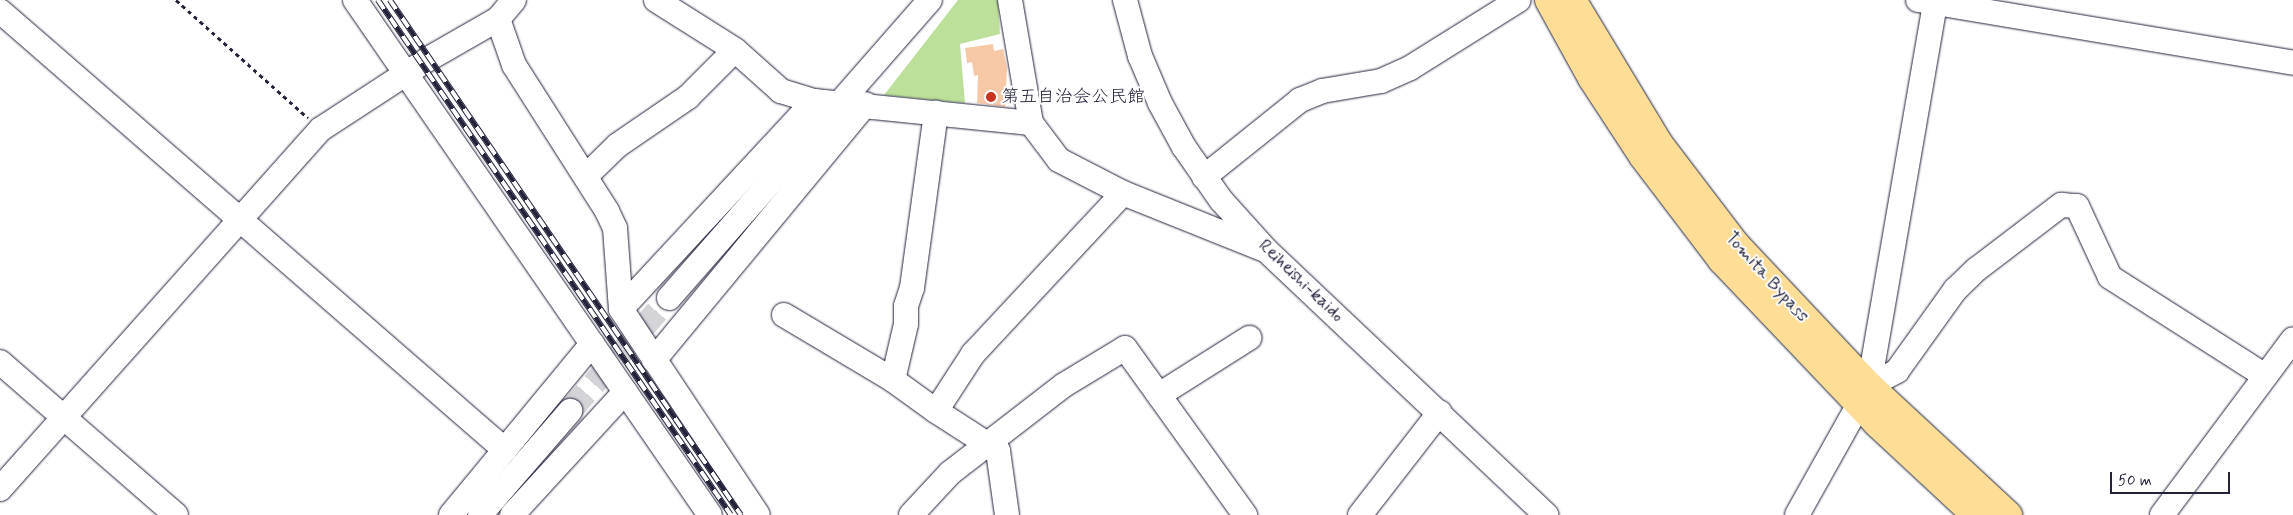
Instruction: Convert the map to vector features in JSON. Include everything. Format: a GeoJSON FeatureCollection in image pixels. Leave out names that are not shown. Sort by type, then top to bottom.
{"type":"FeatureCollection","features":[{"type":"Feature","properties":{"kind":"main road","name":"Tomita Bypass"},"geometry":{"type":"LineString","coordinates":[[1549,0],[1592,78],[1685,213],[1785,331],[2008,515]]}},
{"type":"Feature","properties":{"kind":"main road","name":"Tomita Bypass"},"geometry":{"type":"LineString","coordinates":[[1572,0],[1659,144],[1736,245],[1864,396],[1976,515]]}},
{"type":"Feature","properties":{"kind":"street"},"geometry":{"type":"LineString","coordinates":[[354,0],[625,392],[706,513]]}},
{"type":"Feature","properties":{"kind":"street"},"geometry":{"type":"LineString","coordinates":[[0,489],[62,416],[238,218],[320,129],[406,73],[498,19],[513,0]]}},
{"type":"Feature","properties":{"kind":"street"},"geometry":{"type":"LineString","coordinates":[[656,0],[688,8],[781,92],[814,101],[866,104],[1031,123]]}},
{"type":"Feature","properties":{"kind":"street"},"geometry":{"type":"LineString","coordinates":[[669,298],[930,0]]}},
{"type":"Feature","properties":{"kind":"street"},"geometry":{"type":"LineString","coordinates":[[1010,0],[1031,123],[1059,160],[1123,193],[1266,250]]}},
{"type":"Feature","properties":{"kind":"street","name":"Reiheishi-kaido"},"geometry":{"type":"LineString","coordinates":[[1124,0],[1134,39],[1160,103],[1204,177],[1266,250],[1440,412],[1546,515]]}},
{"type":"Feature","properties":{"kind":"street"},"geometry":{"type":"LineString","coordinates":[[1204,177],[1300,100],[1322,91],[1381,81],[1410,68],[1519,0]]}},
{"type":"Feature","properties":{"kind":"street"},"geometry":{"type":"LineString","coordinates":[[1797,515],[1864,396],[1926,1],[2293,63]]}},
{"type":"Feature","properties":{"kind":"street"},"geometry":{"type":"LineString","coordinates":[[0,11],[505,450]]}},
{"type":"Feature","properties":{"kind":"street"},"geometry":{"type":"LineString","coordinates":[[498,19],[514,65],[586,176],[614,228],[621,309],[758,515]]}},
{"type":"Feature","properties":{"kind":"street"},"geometry":{"type":"LineString","coordinates":[[586,176],[618,145],[688,97],[735,50]]}},
{"type":"Feature","properties":{"kind":"street"},"geometry":{"type":"LineString","coordinates":[[621,309],[814,101]]}},
{"type":"Feature","properties":{"kind":"street"},"geometry":{"type":"LineString","coordinates":[[654,360],[866,104]]}},
{"type":"Feature","properties":{"kind":"street"},"geometry":{"type":"LineString","coordinates":[[893,380],[906,324],[906,306],[912,288],[936,113]]}},
{"type":"Feature","properties":{"kind":"street"},"geometry":{"type":"LineString","coordinates":[[936,411],[973,354],[1123,193]]}},
{"type":"Feature","properties":{"kind":"street"},"geometry":{"type":"LineString","coordinates":[[1864,396],[1897,371],[1955,290],[1978,268],[2061,204],[2078,206],[2110,277],[2264,375]]}},
{"type":"Feature","properties":{"kind":"street"},"geometry":{"type":"LineString","coordinates":[[784,315],[893,380],[936,411],[991,444],[1001,456],[1007,515]]}},
{"type":"Feature","properties":{"kind":"street"},"geometry":{"type":"LineString","coordinates":[[1159,396],[1249,338]]}},
{"type":"Feature","properties":{"kind":"street"},"geometry":{"type":"LineString","coordinates":[[2162,515],[2293,338]]}},
{"type":"Feature","properties":{"kind":"street"},"geometry":{"type":"LineString","coordinates":[[451,515],[592,344]]}},
{"type":"Feature","properties":{"kind":"street"},"geometry":{"type":"LineString","coordinates":[[911,515],[950,473],[991,444],[1064,384],[1125,348],[1245,515]]}},
{"type":"Feature","properties":{"kind":"street"},"geometry":{"type":"LineString","coordinates":[[0,362],[176,515]]}},
{"type":"Feature","properties":{"kind":"street"},"geometry":{"type":"LineString","coordinates":[[512,515],[625,392]]}},
{"type":"Feature","properties":{"kind":"street"},"geometry":{"type":"LineString","coordinates":[[480,515],[570,412]]}},
{"type":"Feature","properties":{"kind":"street"},"geometry":{"type":"LineString","coordinates":[[1360,515],[1440,412]]}},
{"type":"Feature","properties":{"kind":"path"},"geometry":{"type":"LineString","coordinates":[[176,0],[320,129]]}},
{"type":"Feature","properties":{"kind":"green space"},"geometry":{"type":"Polygon","coordinates":[[[958,0],[998,0],[1000,34],[960,44],[965,103],[884,95],[958,0]]]}},
{"type":"Feature","properties":{"kind":"building"},"geometry":{"type":"Polygon","coordinates":[[[993,44],[994,51],[1003,49],[1007,68],[1005,107],[977,103],[978,75],[974,76],[972,62],[967,63],[965,48],[993,44]]]}},
{"type":"Feature","properties":{"kind":"tunnel"},"geometry":{"type":"LineString","coordinates":[[570,411],[669,298]]}},
{"type":"Feature","properties":{"kind":"railway"},"geometry":{"type":"LineString","coordinates":[[378,0],[731,515]]}},
{"type":"Feature","properties":{"kind":"railway"},"geometry":{"type":"LineString","coordinates":[[390,0],[741,515]]}},
{"type":"Feature","properties":{"kind":"place","name":"第五自治会公民館"},"geometry":{"type":"Point","coordinates":[991,97]}}]}
